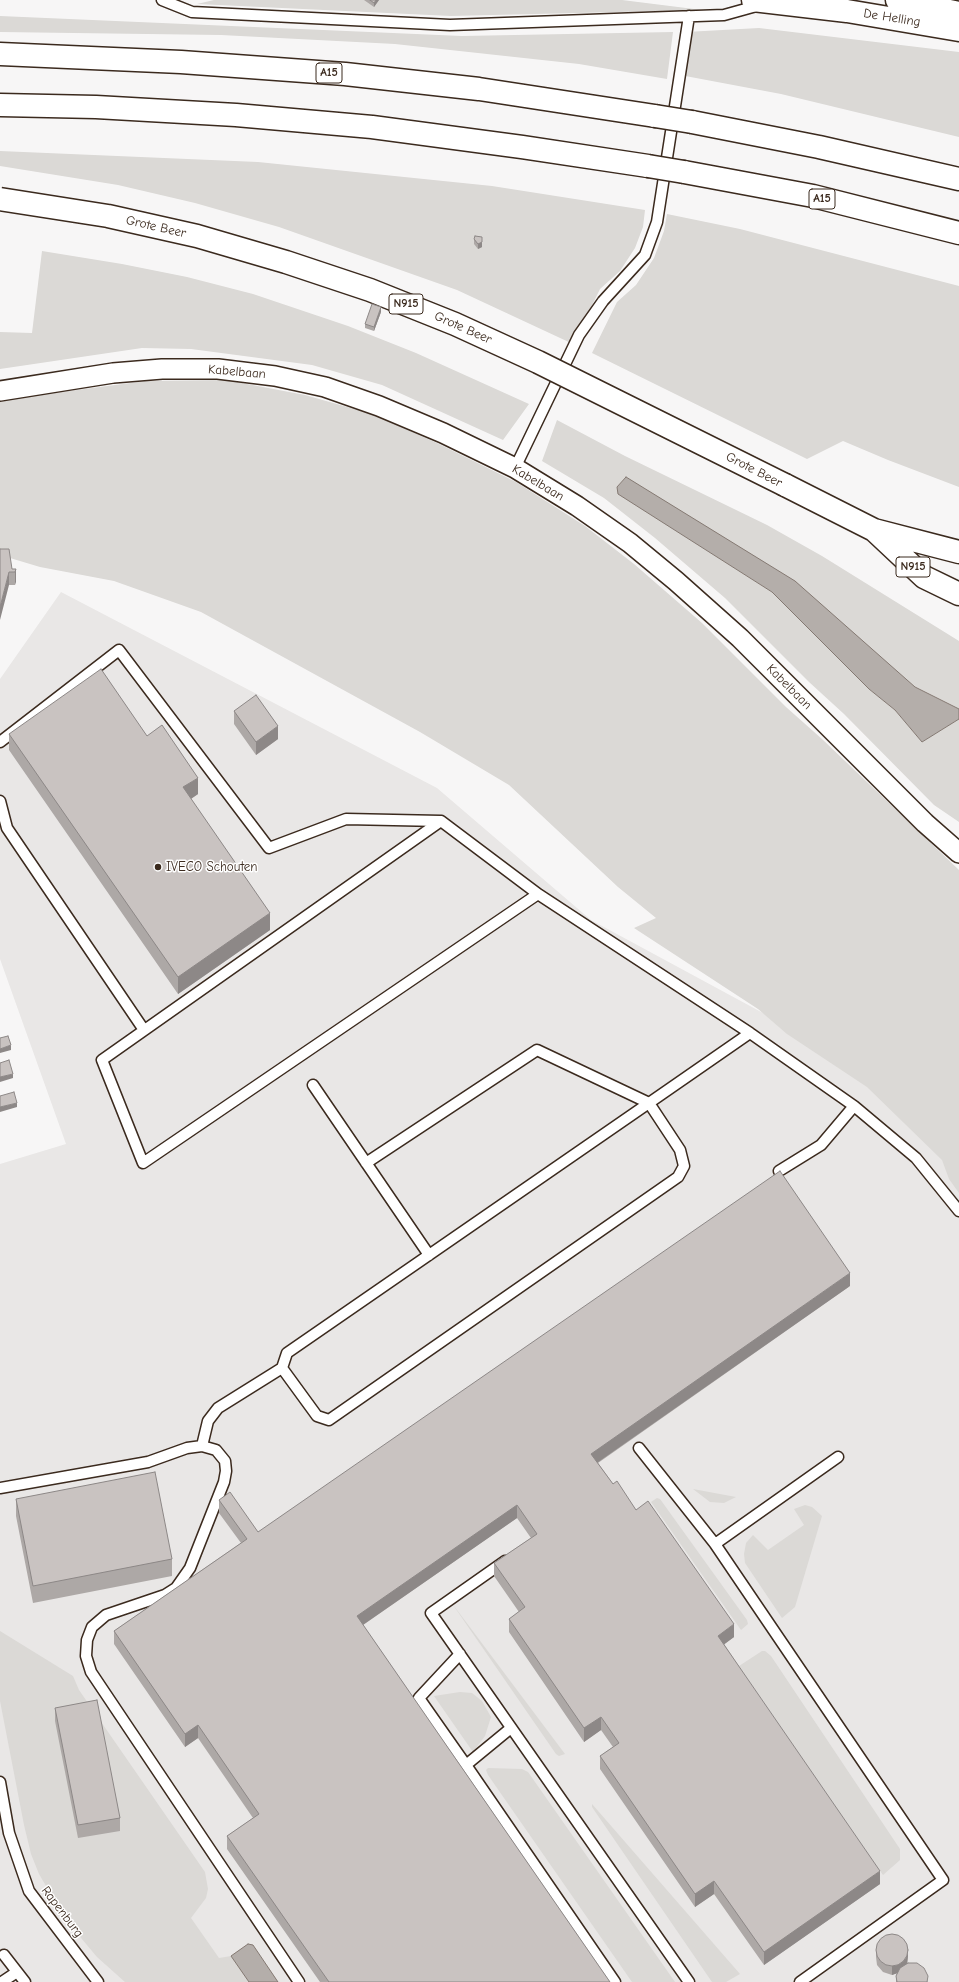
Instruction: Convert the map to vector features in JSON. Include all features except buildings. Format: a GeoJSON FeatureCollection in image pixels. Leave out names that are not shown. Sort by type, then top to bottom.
{"type":"FeatureCollection","features":[{"type":"Feature","properties":{"kind":"main road","name":"De Helling"},"geometry":{"type":"LineString","coordinates":[[897,0],[959,13]]}},
{"type":"Feature","properties":{"kind":"main road","name":"De Helling"},"geometry":{"type":"LineString","coordinates":[[761,1],[846,11],[959,30]]}},
{"type":"Feature","properties":{"kind":"main road","name":"A15"},"geometry":{"type":"LineString","coordinates":[[0,54],[181,62],[345,74],[478,89],[692,122],[819,147],[959,179]]}},
{"type":"Feature","properties":{"kind":"main road","name":"A15"},"geometry":{"type":"LineString","coordinates":[[0,105],[96,107],[236,115],[372,127],[522,146],[684,172],[814,196],[959,233]]}},
{"type":"Feature","properties":{"kind":"main road","name":"Grote Beer"},"geometry":{"type":"LineString","coordinates":[[0,199],[108,216],[197,236],[286,262],[370,290],[455,324],[538,362],[874,530],[959,552]]}},
{"type":"Feature","properties":{"kind":"main road","name":"Grote Beer"},"geometry":{"type":"LineString","coordinates":[[874,530],[924,577],[959,594]]}},
{"type":"Feature","properties":{"kind":"street","name":"Kabelbaan"},"geometry":{"type":"LineString","coordinates":[[0,391],[113,373],[162,369],[218,369],[275,376],[325,387],[379,406],[443,433],[515,468],[576,506],[630,544],[676,581],[740,638],[925,823],[959,853]]}},
{"type":"Feature","properties":{"kind":"lane"},"geometry":{"type":"LineString","coordinates":[[162,0],[192,12],[450,25],[724,15],[761,1]]}},
{"type":"Feature","properties":{"kind":"lane"},"geometry":{"type":"LineString","coordinates":[[515,468],[579,335],[602,301],[645,255],[657,222],[689,16]]}},
{"type":"Feature","properties":{"kind":"lane"},"geometry":{"type":"LineString","coordinates":[[0,742],[119,650],[269,848],[346,819],[441,821],[538,894],[750,1033],[854,1106],[916,1158],[959,1211]]}},
{"type":"Feature","properties":{"kind":"lane"},"geometry":{"type":"LineString","coordinates":[[0,800],[7,828],[144,1030]]}},
{"type":"Feature","properties":{"kind":"lane"},"geometry":{"type":"LineString","coordinates":[[441,821],[102,1060],[143,1163],[538,894]]}},
{"type":"Feature","properties":{"kind":"lane"},"geometry":{"type":"LineString","coordinates":[[202,1446],[208,1421],[218,1408],[282,1368],[287,1353],[750,1033]]}},
{"type":"Feature","properties":{"kind":"lane"},"geometry":{"type":"LineString","coordinates":[[282,1368],[316,1416],[329,1420],[678,1177],[684,1166],[680,1150],[649,1103],[536,1050],[366,1163]]}},
{"type":"Feature","properties":{"kind":"lane"},"geometry":{"type":"LineString","coordinates":[[313,1085],[429,1255]]}},
{"type":"Feature","properties":{"kind":"lane"},"geometry":{"type":"LineString","coordinates":[[780,1171],[821,1145],[854,1106]]}},
{"type":"Feature","properties":{"kind":"lane"},"geometry":{"type":"LineString","coordinates":[[0,1488],[148,1462],[187,1448],[202,1446],[216,1450],[224,1461],[226,1471],[224,1482],[190,1568],[176,1588],[165,1595],[106,1615],[92,1627],[87,1640],[86,1656],[91,1672],[299,1982]]}},
{"type":"Feature","properties":{"kind":"lane"},"geometry":{"type":"LineString","coordinates":[[639,1448],[715,1544],[943,1880],[800,1982]]}},
{"type":"Feature","properties":{"kind":"lane"},"geometry":{"type":"LineString","coordinates":[[715,1544],[838,1457]]}},
{"type":"Feature","properties":{"kind":"lane"},"geometry":{"type":"LineString","coordinates":[[505,1561],[430,1613],[689,1982]]}},
{"type":"Feature","properties":{"kind":"lane"},"geometry":{"type":"LineString","coordinates":[[460,1654],[419,1698],[615,1982]]}},
{"type":"Feature","properties":{"kind":"lane"},"geometry":{"type":"LineString","coordinates":[[466,1765],[512,1728]]}},
{"type":"Feature","properties":{"kind":"lane","name":"Rapenburg"},"geometry":{"type":"LineString","coordinates":[[0,1782],[9,1833],[29,1890],[98,1982]]}},
{"type":"Feature","properties":{"kind":"lane"},"geometry":{"type":"LineString","coordinates":[[4,1955],[25,1982]]}},
{"type":"Feature","properties":{"kind":"lane"},"geometry":{"type":"LineString","coordinates":[[2,1982],[17,1972]]}},
{"type":"Feature","properties":{"kind":"shaded area"},"geometry":{"type":"Polygon","coordinates":[[[214,0],[622,0],[702,10],[451,16],[197,4],[214,0]]]}},
{"type":"Feature","properties":{"kind":"shaded area"},"geometry":{"type":"Polygon","coordinates":[[[0,16],[462,36],[673,32],[667,79],[579,64],[395,44],[221,35],[0,32],[0,16]]]}},
{"type":"Feature","properties":{"kind":"shaded area"},"geometry":{"type":"Polygon","coordinates":[[[759,28],[959,52],[959,137],[781,94],[680,75],[686,32],[759,28]]]}},
{"type":"Feature","properties":{"kind":"shaded area"},"geometry":{"type":"Polygon","coordinates":[[[0,151],[258,162],[492,186],[645,210],[643,227],[635,248],[620,271],[600,289],[573,344],[457,290],[279,227],[195,203],[118,185],[0,166],[0,151]]]}},
{"type":"Feature","properties":{"kind":"shaded area"},"geometry":{"type":"Polygon","coordinates":[[[667,214],[740,229],[959,286],[959,487],[843,441],[807,459],[592,353],[617,302],[636,285],[654,258],[664,231],[667,214]]]}},
{"type":"Feature","properties":{"kind":"shaded area"},"geometry":{"type":"Polygon","coordinates":[[[42,251],[122,264],[187,277],[253,294],[348,326],[416,353],[529,404],[503,440],[382,385],[312,365],[191,349],[142,348],[0,369],[0,332],[32,333],[42,251]]]}},
{"type":"Feature","properties":{"kind":"shaded area"},"geometry":{"type":"Polygon","coordinates":[[[226,380],[305,395],[372,414],[437,443],[516,482],[585,526],[634,564],[702,623],[786,707],[822,739],[959,870],[959,1193],[949,1179],[942,1160],[867,1087],[787,1034],[758,1009],[634,928],[656,918],[618,887],[509,785],[420,732],[201,612],[114,581],[40,567],[0,555],[0,400],[146,381],[226,380]]]}},
{"type":"Feature","properties":{"kind":"shaded area"},"geometry":{"type":"Polygon","coordinates":[[[557,420],[625,456],[767,525],[822,556],[959,641],[959,709],[915,687],[887,664],[626,477],[617,487],[619,494],[772,592],[869,689],[895,710],[922,742],[959,719],[959,822],[934,805],[844,714],[809,682],[725,598],[655,538],[604,498],[542,461],[557,420]]]}},
{"type":"Feature","properties":{"kind":"shaded area"},"geometry":{"type":"Polygon","coordinates":[[[626,477],[795,581],[915,687],[959,709],[959,719],[922,742],[895,710],[869,689],[772,592],[618,494],[617,487],[626,477]]]}},
{"type":"Feature","properties":{"kind":"shaded area"},"geometry":{"type":"Polygon","coordinates":[[[61,592],[437,788],[591,920],[959,1119],[959,1982],[0,1982],[0,1164],[66,1144],[0,959],[0,679],[61,592]]]}},
{"type":"Feature","properties":{"kind":"shaded area"},"geometry":{"type":"Polygon","coordinates":[[[693,1489],[736,1497],[724,1503],[710,1502],[693,1489]]]}},
{"type":"Feature","properties":{"kind":"shaded area"},"geometry":{"type":"Polygon","coordinates":[[[657,1498],[660,1499],[747,1620],[748,1624],[741,1630],[651,1502],[657,1498]]]}},
{"type":"Feature","properties":{"kind":"shaded area"},"geometry":{"type":"Polygon","coordinates":[[[805,1505],[812,1507],[822,1516],[795,1607],[782,1618],[745,1563],[744,1554],[746,1543],[753,1535],[768,1550],[804,1525],[794,1509],[805,1505]]]}},
{"type":"Feature","properties":{"kind":"shaded area"},"geometry":{"type":"Polygon","coordinates":[[[451,1602],[565,1754],[559,1756],[556,1754],[451,1602]]]}},
{"type":"Feature","properties":{"kind":"shaded area"},"geometry":{"type":"Polygon","coordinates":[[[0,1631],[73,1676],[79,1690],[205,1872],[208,1889],[206,1898],[191,1918],[219,1958],[231,1956],[249,1982],[125,1982],[97,1957],[66,1920],[39,1874],[31,1854],[24,1825],[0,1701],[0,1631]]]}},
{"type":"Feature","properties":{"kind":"shaded area"},"geometry":{"type":"Polygon","coordinates":[[[762,1651],[765,1651],[771,1656],[900,1849],[900,1860],[883,1875],[739,1666],[762,1651]]]}},
{"type":"Feature","properties":{"kind":"shaded area"},"geometry":{"type":"Polygon","coordinates":[[[460,1692],[472,1693],[482,1701],[491,1717],[485,1736],[473,1752],[434,1696],[460,1692]]]}},
{"type":"Feature","properties":{"kind":"shaded area"},"geometry":{"type":"Polygon","coordinates":[[[488,1768],[522,1769],[528,1772],[675,1982],[632,1982],[488,1775],[486,1770],[488,1768]]]}},
{"type":"Feature","properties":{"kind":"shaded area"},"geometry":{"type":"Polygon","coordinates":[[[592,1804],[740,1974],[726,1982],[712,1982],[592,1807],[592,1804]]]}},
{"type":"Feature","properties":{"kind":"shaded area"},"geometry":{"type":"Polygon","coordinates":[[[248,1944],[253,1945],[278,1982],[249,1982],[231,1956],[248,1944]]]}},
{"type":"Feature","properties":{"kind":"place","name":"IVECO Schouten"},"geometry":{"type":"Point","coordinates":[158,867]}}]}
